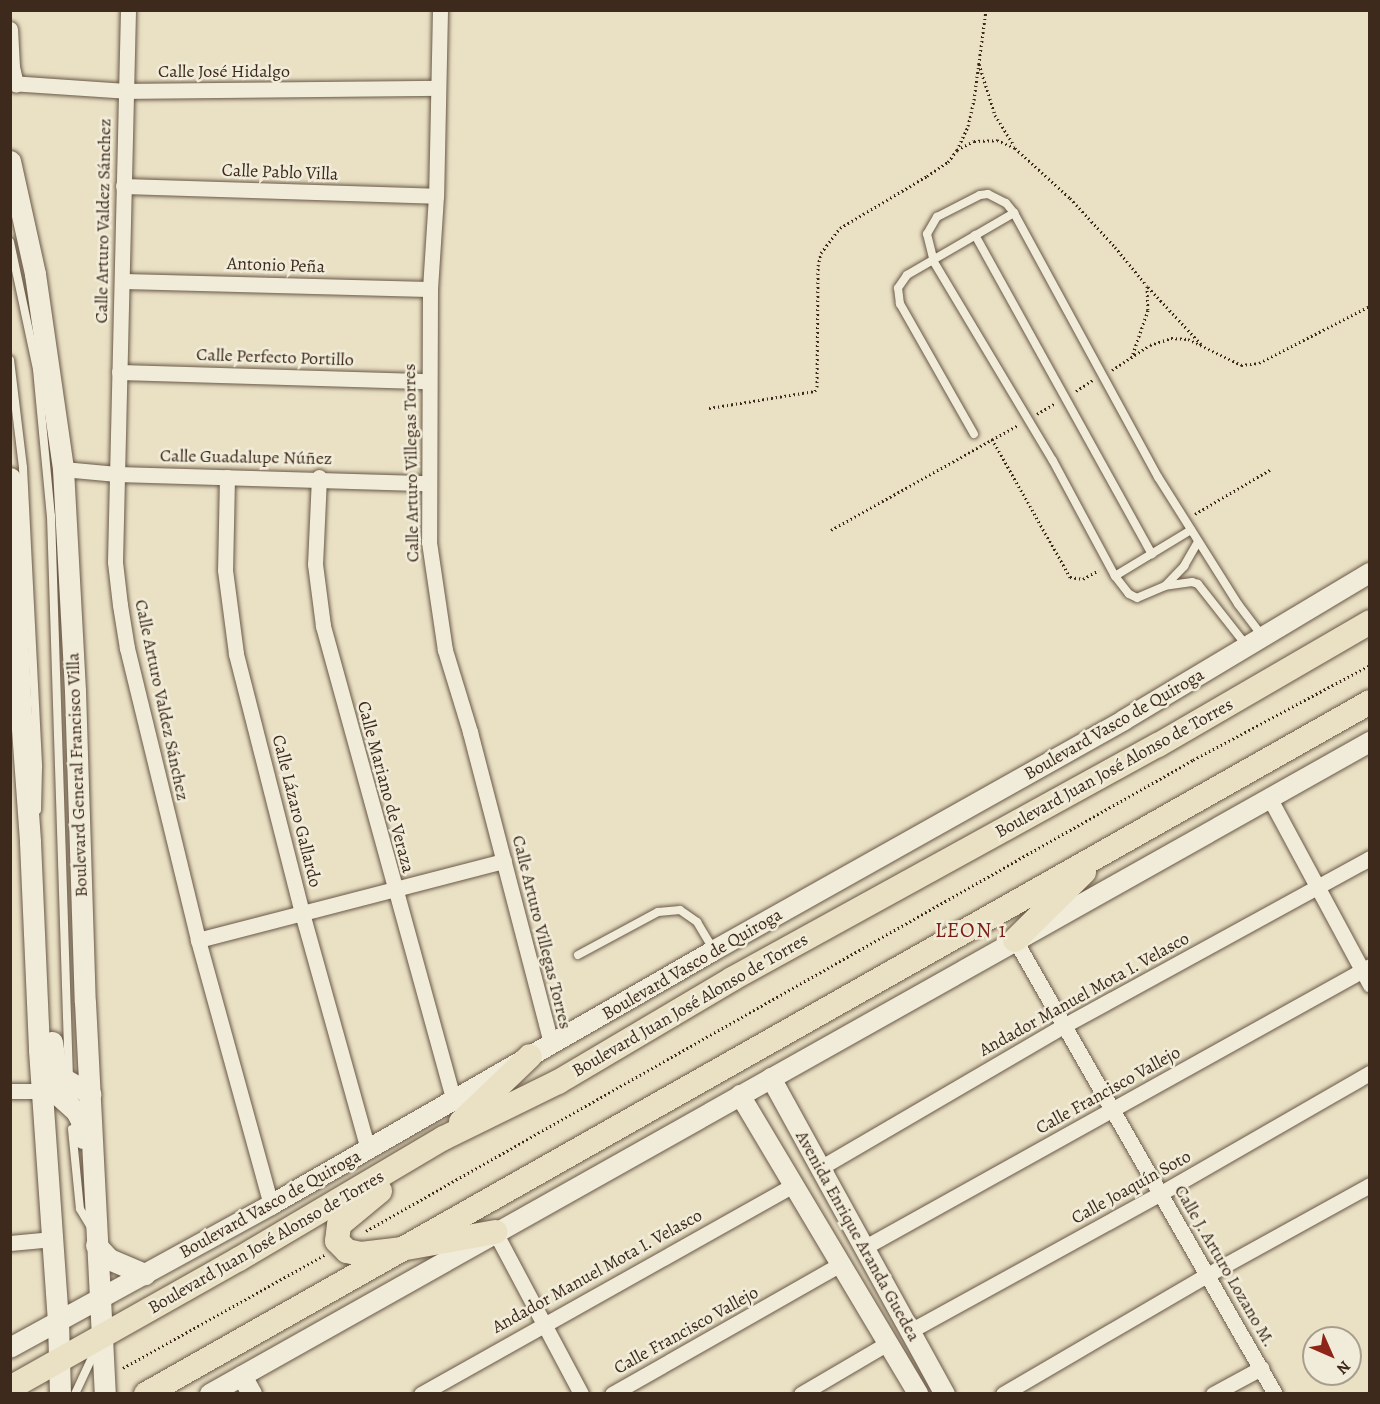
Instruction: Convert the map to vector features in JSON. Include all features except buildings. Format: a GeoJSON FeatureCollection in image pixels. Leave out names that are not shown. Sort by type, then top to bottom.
{"type":"FeatureCollection","features":[{"type":"Feature","properties":{"kind":"main road","name":"Boulevard General Francisco Villa"},"geometry":{"type":"LineString","coordinates":[[10,161],[35,274],[63,469],[74,1093],[96,1239],[105,1386]]}},
{"type":"Feature","properties":{"kind":"main road"},"geometry":{"type":"LineString","coordinates":[[10,478],[15,701],[30,842],[58,1322],[60,1394]]}},
{"type":"Feature","properties":{"kind":"main road","name":"Boulevard Juan José Alonso de Torres"},"geometry":{"type":"LineString","coordinates":[[10,1388],[444,1138],[558,1082],[732,979],[1158,745],[1370,622]]}},
{"type":"Feature","properties":{"kind":"main road"},"geometry":{"type":"LineString","coordinates":[[146,1394],[395,1250],[1370,702]]}},
{"type":"Feature","properties":{"kind":"main road"},"geometry":{"type":"LineString","coordinates":[[1015,940],[1107,850]]}},
{"type":"Feature","properties":{"kind":"main road"},"geometry":{"type":"LineString","coordinates":[[33,905],[41,930],[53,1061],[56,1071],[74,1093]]}},
{"type":"Feature","properties":{"kind":"main road"},"geometry":{"type":"LineString","coordinates":[[495,1232],[362,1254],[347,1251],[340,1245],[336,1234],[345,1218],[444,1138],[530,1056]]}},
{"type":"Feature","properties":{"kind":"main road"},"geometry":{"type":"LineString","coordinates":[[43,1090],[57,1094],[74,1093]]}},
{"type":"Feature","properties":{"kind":"main road"},"geometry":{"type":"LineString","coordinates":[[96,1239],[110,1258],[145,1274]]}},
{"type":"Feature","properties":{"kind":"street","name":"Calle Arturo Valdez Sánchez"},"geometry":{"type":"LineString","coordinates":[[128,10],[115,562],[127,648],[198,940],[271,1205]]}},
{"type":"Feature","properties":{"kind":"street","name":"Calle Arturo Villegas Torres"},"geometry":{"type":"LineString","coordinates":[[440,10],[436,196],[430,289],[429,542],[445,650],[504,861],[551,1044]]}},
{"type":"Feature","properties":{"kind":"street"},"geometry":{"type":"LineString","coordinates":[[10,29],[13,84]]}},
{"type":"Feature","properties":{"kind":"street","name":"Calle José Hidalgo"},"geometry":{"type":"LineString","coordinates":[[13,84],[126,91],[438,88]]}},
{"type":"Feature","properties":{"kind":"street","name":"Calle Pablo Villa"},"geometry":{"type":"LineString","coordinates":[[123,186],[436,196]]}},
{"type":"Feature","properties":{"kind":"street","name":"Antonio Peña"},"geometry":{"type":"LineString","coordinates":[[122,281],[430,289]]}},
{"type":"Feature","properties":{"kind":"street","name":"Calle Perfecto Portillo"},"geometry":{"type":"LineString","coordinates":[[119,372],[429,381]]}},
{"type":"Feature","properties":{"kind":"street","name":"Calle Guadalupe Núñez"},"geometry":{"type":"LineString","coordinates":[[63,469],[117,474],[319,477],[428,483]]}},
{"type":"Feature","properties":{"kind":"street","name":"Calle Lázaro Gallardo"},"geometry":{"type":"LineString","coordinates":[[226,477],[225,570],[236,654],[302,914],[368,1150]]}},
{"type":"Feature","properties":{"kind":"street","name":"Calle Mariano de Veraza"},"geometry":{"type":"LineString","coordinates":[[319,477],[315,564],[323,626],[454,1101]]}},
{"type":"Feature","properties":{"kind":"street","name":"Boulevard Vasco de Quiroga"},"geometry":{"type":"LineString","coordinates":[[10,1348],[271,1205],[713,951],[1124,720],[1370,573]]}},
{"type":"Feature","properties":{"kind":"street"},"geometry":{"type":"LineString","coordinates":[[210,1394],[1370,742]]}},
{"type":"Feature","properties":{"kind":"street"},"geometry":{"type":"LineString","coordinates":[[1270,799],[1365,968],[1370,985]]}},
{"type":"Feature","properties":{"kind":"street","name":"Andador Manuel Mota I. Velasco"},"geometry":{"type":"LineString","coordinates":[[820,1168],[1065,1025],[1370,858]]}},
{"type":"Feature","properties":{"kind":"street"},"geometry":{"type":"LineString","coordinates":[[198,940],[504,861]]}},
{"type":"Feature","properties":{"kind":"street","name":"Calle J. Arturo Lozano M."},"geometry":{"type":"LineString","coordinates":[[1015,940],[1115,1109],[1275,1394]]}},
{"type":"Feature","properties":{"kind":"street","name":"Calle Francisco Vallejo"},"geometry":{"type":"LineString","coordinates":[[865,1247],[1365,968]]}},
{"type":"Feature","properties":{"kind":"street","name":"Calle Joaquín Soto"},"geometry":{"type":"LineString","coordinates":[[910,1331],[1161,1193],[1370,1072]]}},
{"type":"Feature","properties":{"kind":"street","name":"Avenida Enrique Aranda Guedea"},"geometry":{"type":"LineString","coordinates":[[771,1078],[945,1394]]}},
{"type":"Feature","properties":{"kind":"street"},"geometry":{"type":"LineString","coordinates":[[10,1091],[43,1090]]}},
{"type":"Feature","properties":{"kind":"street","name":"Avenida Enrique Aranda Guedea"},"geometry":{"type":"LineString","coordinates":[[740,1095],[918,1394]]}},
{"type":"Feature","properties":{"kind":"street","name":"Andador Manuel Mota I. Velasco"},"geometry":{"type":"LineString","coordinates":[[421,1394],[793,1185]]}},
{"type":"Feature","properties":{"kind":"street"},"geometry":{"type":"LineString","coordinates":[[1003,1394],[1207,1275],[1370,1185]]}},
{"type":"Feature","properties":{"kind":"street"},"geometry":{"type":"LineString","coordinates":[[495,1232],[581,1394]]}},
{"type":"Feature","properties":{"kind":"street"},"geometry":{"type":"LineString","coordinates":[[10,1243],[52,1239]]}},
{"type":"Feature","properties":{"kind":"street","name":"Calle Francisco Vallejo"},"geometry":{"type":"LineString","coordinates":[[612,1394],[841,1264]]}},
{"type":"Feature","properties":{"kind":"street"},"geometry":{"type":"LineString","coordinates":[[801,1394],[888,1343]]}},
{"type":"Feature","properties":{"kind":"street"},"geometry":{"type":"LineString","coordinates":[[1213,1394],[1260,1368]]}},
{"type":"Feature","properties":{"kind":"street"},"geometry":{"type":"LineString","coordinates":[[242,1376],[252,1394]]}},
{"type":"Feature","properties":{"kind":"lane"},"geometry":{"type":"LineString","coordinates":[[980,195],[988,195],[1005,203],[1014,213],[1158,477],[1255,642],[1202,587],[1192,582],[1165,586],[1137,597],[1129,594],[1115,576],[1053,461],[934,262],[927,234],[937,217],[980,195]]}},
{"type":"Feature","properties":{"kind":"lane"},"geometry":{"type":"LineString","coordinates":[[974,434],[900,303],[898,288],[907,275],[934,262],[1014,213]]}},
{"type":"Feature","properties":{"kind":"lane"},"geometry":{"type":"LineString","coordinates":[[975,235],[1152,554]]}},
{"type":"Feature","properties":{"kind":"lane"},"geometry":{"type":"LineString","coordinates":[[10,242],[37,369],[51,516],[74,1093]]}},
{"type":"Feature","properties":{"kind":"lane"},"geometry":{"type":"LineString","coordinates":[[10,360],[23,468],[38,767],[37,810],[30,842]]}},
{"type":"Feature","properties":{"kind":"lane"},"geometry":{"type":"LineString","coordinates":[[1115,576],[1191,530]]}},
{"type":"Feature","properties":{"kind":"lane"},"geometry":{"type":"LineString","coordinates":[[1165,586],[1184,566],[1198,542]]}},
{"type":"Feature","properties":{"kind":"lane"},"geometry":{"type":"LineString","coordinates":[[578,955],[658,912],[680,910],[698,922],[713,951]]}},
{"type":"Feature","properties":{"kind":"lane"},"geometry":{"type":"LineString","coordinates":[[75,1394],[102,1335]]}},
{"type":"Feature","properties":{"kind":"path"},"geometry":{"type":"LineString","coordinates":[[709,408],[806,395],[814,391],[818,381],[818,266],[821,253],[840,228],[948,162],[957,150],[968,126],[986,10]]}},
{"type":"Feature","properties":{"kind":"path"},"geometry":{"type":"LineString","coordinates":[[978,63],[995,115],[1015,148],[1070,198],[1147,286],[1204,346]]}},
{"type":"Feature","properties":{"kind":"path"},"geometry":{"type":"LineString","coordinates":[[957,150],[974,141],[997,140],[1015,148]]}},
{"type":"Feature","properties":{"kind":"path"},"geometry":{"type":"LineString","coordinates":[[1147,286],[1148,310],[1130,360],[1150,345],[1171,338],[1188,339],[1204,346],[1225,360],[1241,365],[1258,363],[1370,306]]}},
{"type":"Feature","properties":{"kind":"path"},"geometry":{"type":"LineString","coordinates":[[992,440],[1071,578],[1083,579],[1109,564]]}},
{"type":"Feature","properties":{"kind":"path"},"geometry":{"type":"LineString","coordinates":[[105,1386],[340,1245],[1192,760],[1370,665]]}},
{"type":"Feature","properties":{"kind":"district","name":"LEON 1"},"geometry":{"type":"Point","coordinates":[971,930]}}]}
